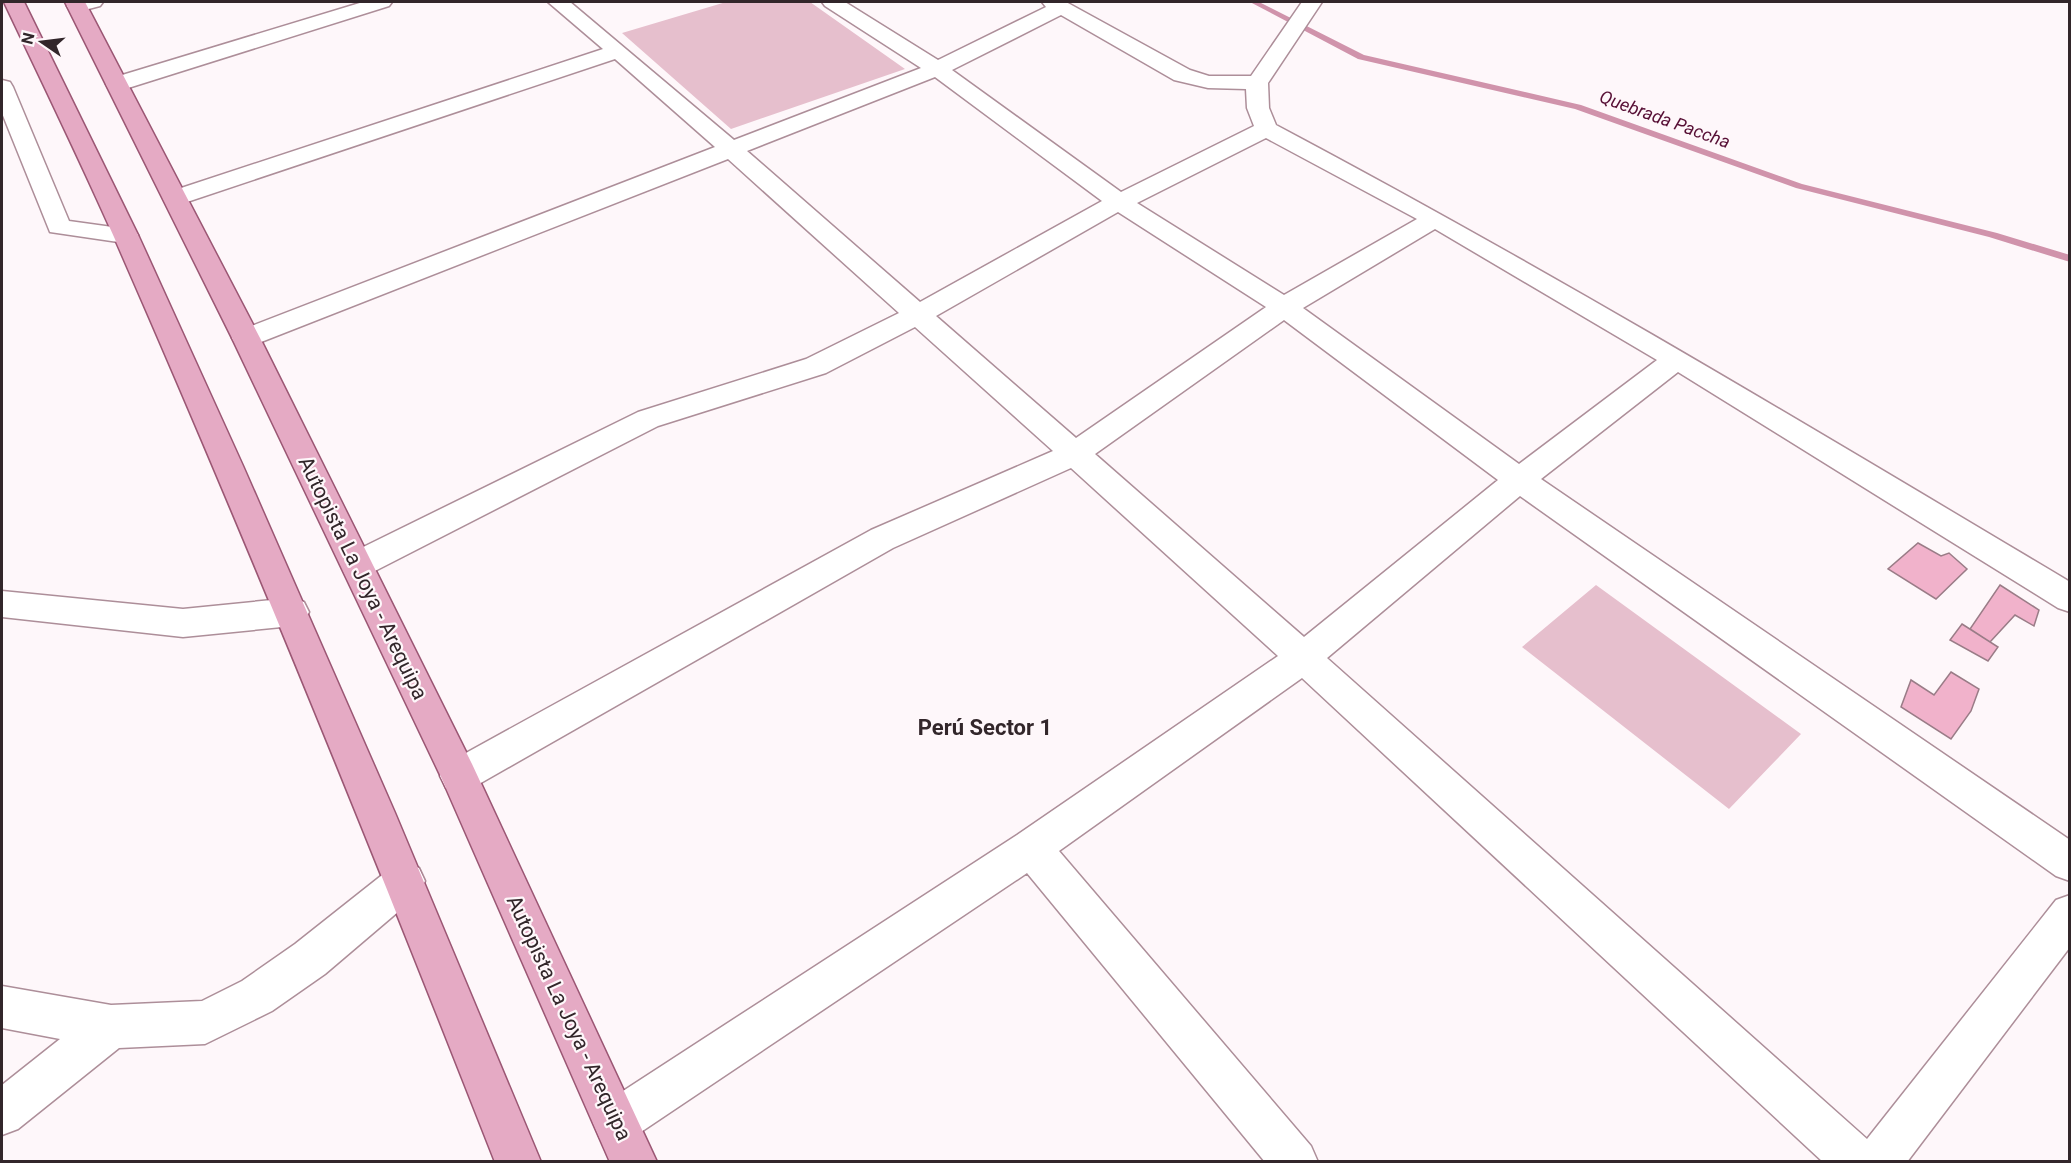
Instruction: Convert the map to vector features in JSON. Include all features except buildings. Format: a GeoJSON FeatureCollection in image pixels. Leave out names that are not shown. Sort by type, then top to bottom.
{"type":"FeatureCollection","features":[{"type":"Feature","properties":{"kind":"main road"},"geometry":{"type":"LineString","coordinates":[[14,2],[125,235],[292,612],[518,1161]]}},
{"type":"Feature","properties":{"kind":"main road","name":"Autopista La Joya - Arequipa"},"geometry":{"type":"LineString","coordinates":[[82,3],[117,84],[246,338],[459,776],[634,1161]]}},
{"type":"Feature","properties":{"kind":"street"},"geometry":{"type":"LineString","coordinates":[[117,84],[382,2]]}},
{"type":"Feature","properties":{"kind":"street"},"geometry":{"type":"LineString","coordinates":[[558,2],[619,51],[728,150],[1076,453],[1858,1161]]}},
{"type":"Feature","properties":{"kind":"street"},"geometry":{"type":"LineString","coordinates":[[832,2],[937,69],[1119,202],[1284,307],[1519,480],[2070,863]]}},
{"type":"Feature","properties":{"kind":"street"},"geometry":{"type":"LineString","coordinates":[[1312,2],[1257,83],[1258,108],[1266,129],[1435,219],[1677,359],[2070,599]]}},
{"type":"Feature","properties":{"kind":"street"},"geometry":{"type":"LineString","coordinates":[[246,338],[937,69],[1057,4],[1182,75],[1208,82],[1257,83]]}},
{"type":"Feature","properties":{"kind":"street"},"geometry":{"type":"LineString","coordinates":[[175,198],[619,51]]}},
{"type":"Feature","properties":{"kind":"street"},"geometry":{"type":"LineString","coordinates":[[2,87],[59,227],[125,235]]}},
{"type":"Feature","properties":{"kind":"street"},"geometry":{"type":"LineString","coordinates":[[357,565],[648,419],[816,366],[917,315],[1119,202],[1266,129]]}},
{"type":"Feature","properties":{"kind":"street"},"geometry":{"type":"LineString","coordinates":[[459,776],[882,539],[1076,453],[1284,307],[1435,219]]}},
{"type":"Feature","properties":{"kind":"street"},"geometry":{"type":"LineString","coordinates":[[616,1122],[1031,848],[1304,657],[1519,480],[1677,359]]}},
{"type":"Feature","properties":{"kind":"street"},"geometry":{"type":"LineString","coordinates":[[2,604],[183,623],[292,612]]}},
{"type":"Feature","properties":{"kind":"street"},"geometry":{"type":"LineString","coordinates":[[1031,848],[1295,1161]]}},
{"type":"Feature","properties":{"kind":"street"},"geometry":{"type":"LineString","coordinates":[[2,1007],[111,1027],[205,1022],[257,996],[310,958],[405,882]]}},
{"type":"Feature","properties":{"kind":"street"},"geometry":{"type":"LineString","coordinates":[[1878,1161],[2070,914]]}},
{"type":"Feature","properties":{"kind":"street"},"geometry":{"type":"LineString","coordinates":[[2,1113],[111,1027]]}},
{"type":"Feature","properties":{"kind":"shaded area"},"geometry":{"type":"Polygon","coordinates":[[[726,2],[810,2],[905,69],[731,129],[622,33],[726,2]]]}},
{"type":"Feature","properties":{"kind":"shaded area"},"geometry":{"type":"Polygon","coordinates":[[[1596,585],[1801,734],[1729,809],[1522,647],[1596,585]]]}},
{"type":"Feature","properties":{"kind":"waterway","name":"Quebrada Paccha"},"geometry":{"type":"LineString","coordinates":[[1254,2],[1361,57],[1578,107],[1799,186],[1993,235],[2070,259]]}},
{"type":"Feature","properties":{"kind":"district","name":"Perú Sector 1"},"geometry":{"type":"Point","coordinates":[985,727]}}]}
